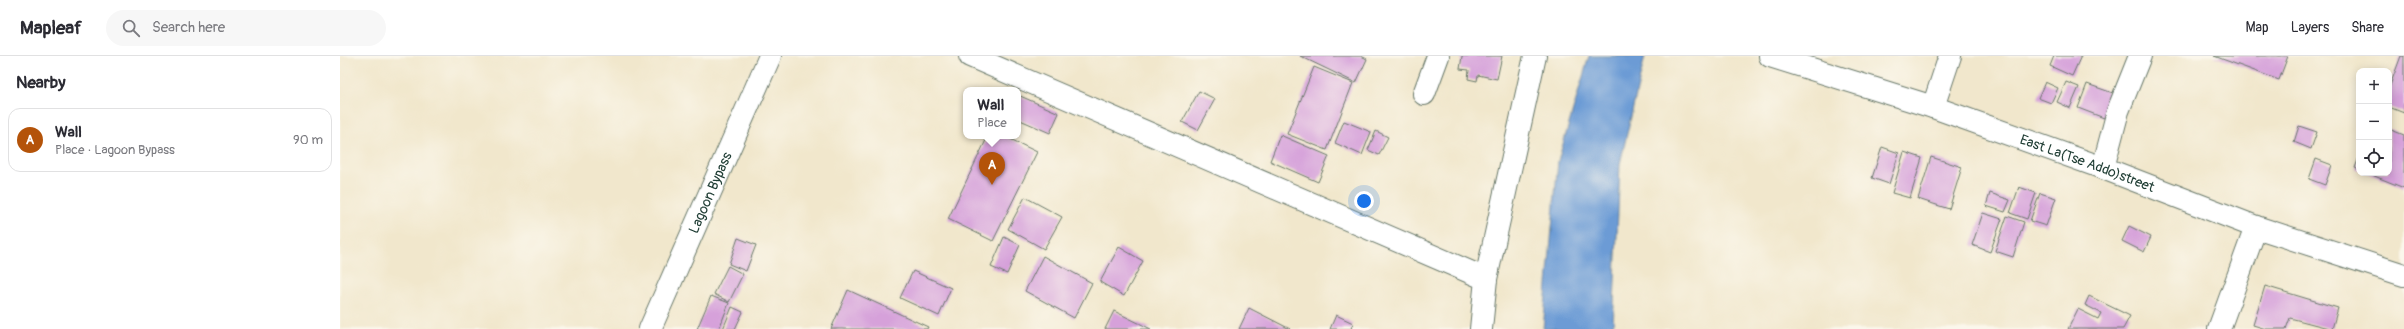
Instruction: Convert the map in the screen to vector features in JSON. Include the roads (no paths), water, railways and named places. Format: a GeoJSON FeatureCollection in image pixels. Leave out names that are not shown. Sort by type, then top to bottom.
{"type":"FeatureCollection","features":[{"type":"Feature","properties":{"kind":"street","name":"Lagoon Bypass"},"geometry":{"type":"LineString","coordinates":[[650,329],[770,56]]}},
{"type":"Feature","properties":{"kind":"street"},"geometry":{"type":"LineString","coordinates":[[970,56],[1486,279]]}},
{"type":"Feature","properties":{"kind":"street"},"geometry":{"type":"LineString","coordinates":[[1424,94],[1438,56]]}},
{"type":"Feature","properties":{"kind":"street"},"geometry":{"type":"LineString","coordinates":[[1481,329],[1486,279],[1535,56]]}},
{"type":"Feature","properties":{"kind":"street","name":"East La(Tse Addo)street"},"geometry":{"type":"LineString","coordinates":[[1770,56],[1933,107],[2103,168],[2256,226],[2404,275]]}},
{"type":"Feature","properties":{"kind":"street"},"geometry":{"type":"LineString","coordinates":[[1933,107],[1950,56]]}},
{"type":"Feature","properties":{"kind":"street"},"geometry":{"type":"LineString","coordinates":[[2103,168],[2118,111],[2140,56]]}},
{"type":"Feature","properties":{"kind":"street"},"geometry":{"type":"LineString","coordinates":[[2219,329],[2256,226]]}},
{"type":"Feature","properties":{"kind":"water"},"geometry":{"type":"Polygon","coordinates":[[[1589,56],[1645,56],[1620,164],[1613,329],[1543,329],[1558,161],[1589,56]]]}},
{"type":"Feature","properties":{"kind":"place","name":"Wall"},"geometry":{"type":"Point","coordinates":[992,185]}}]}
